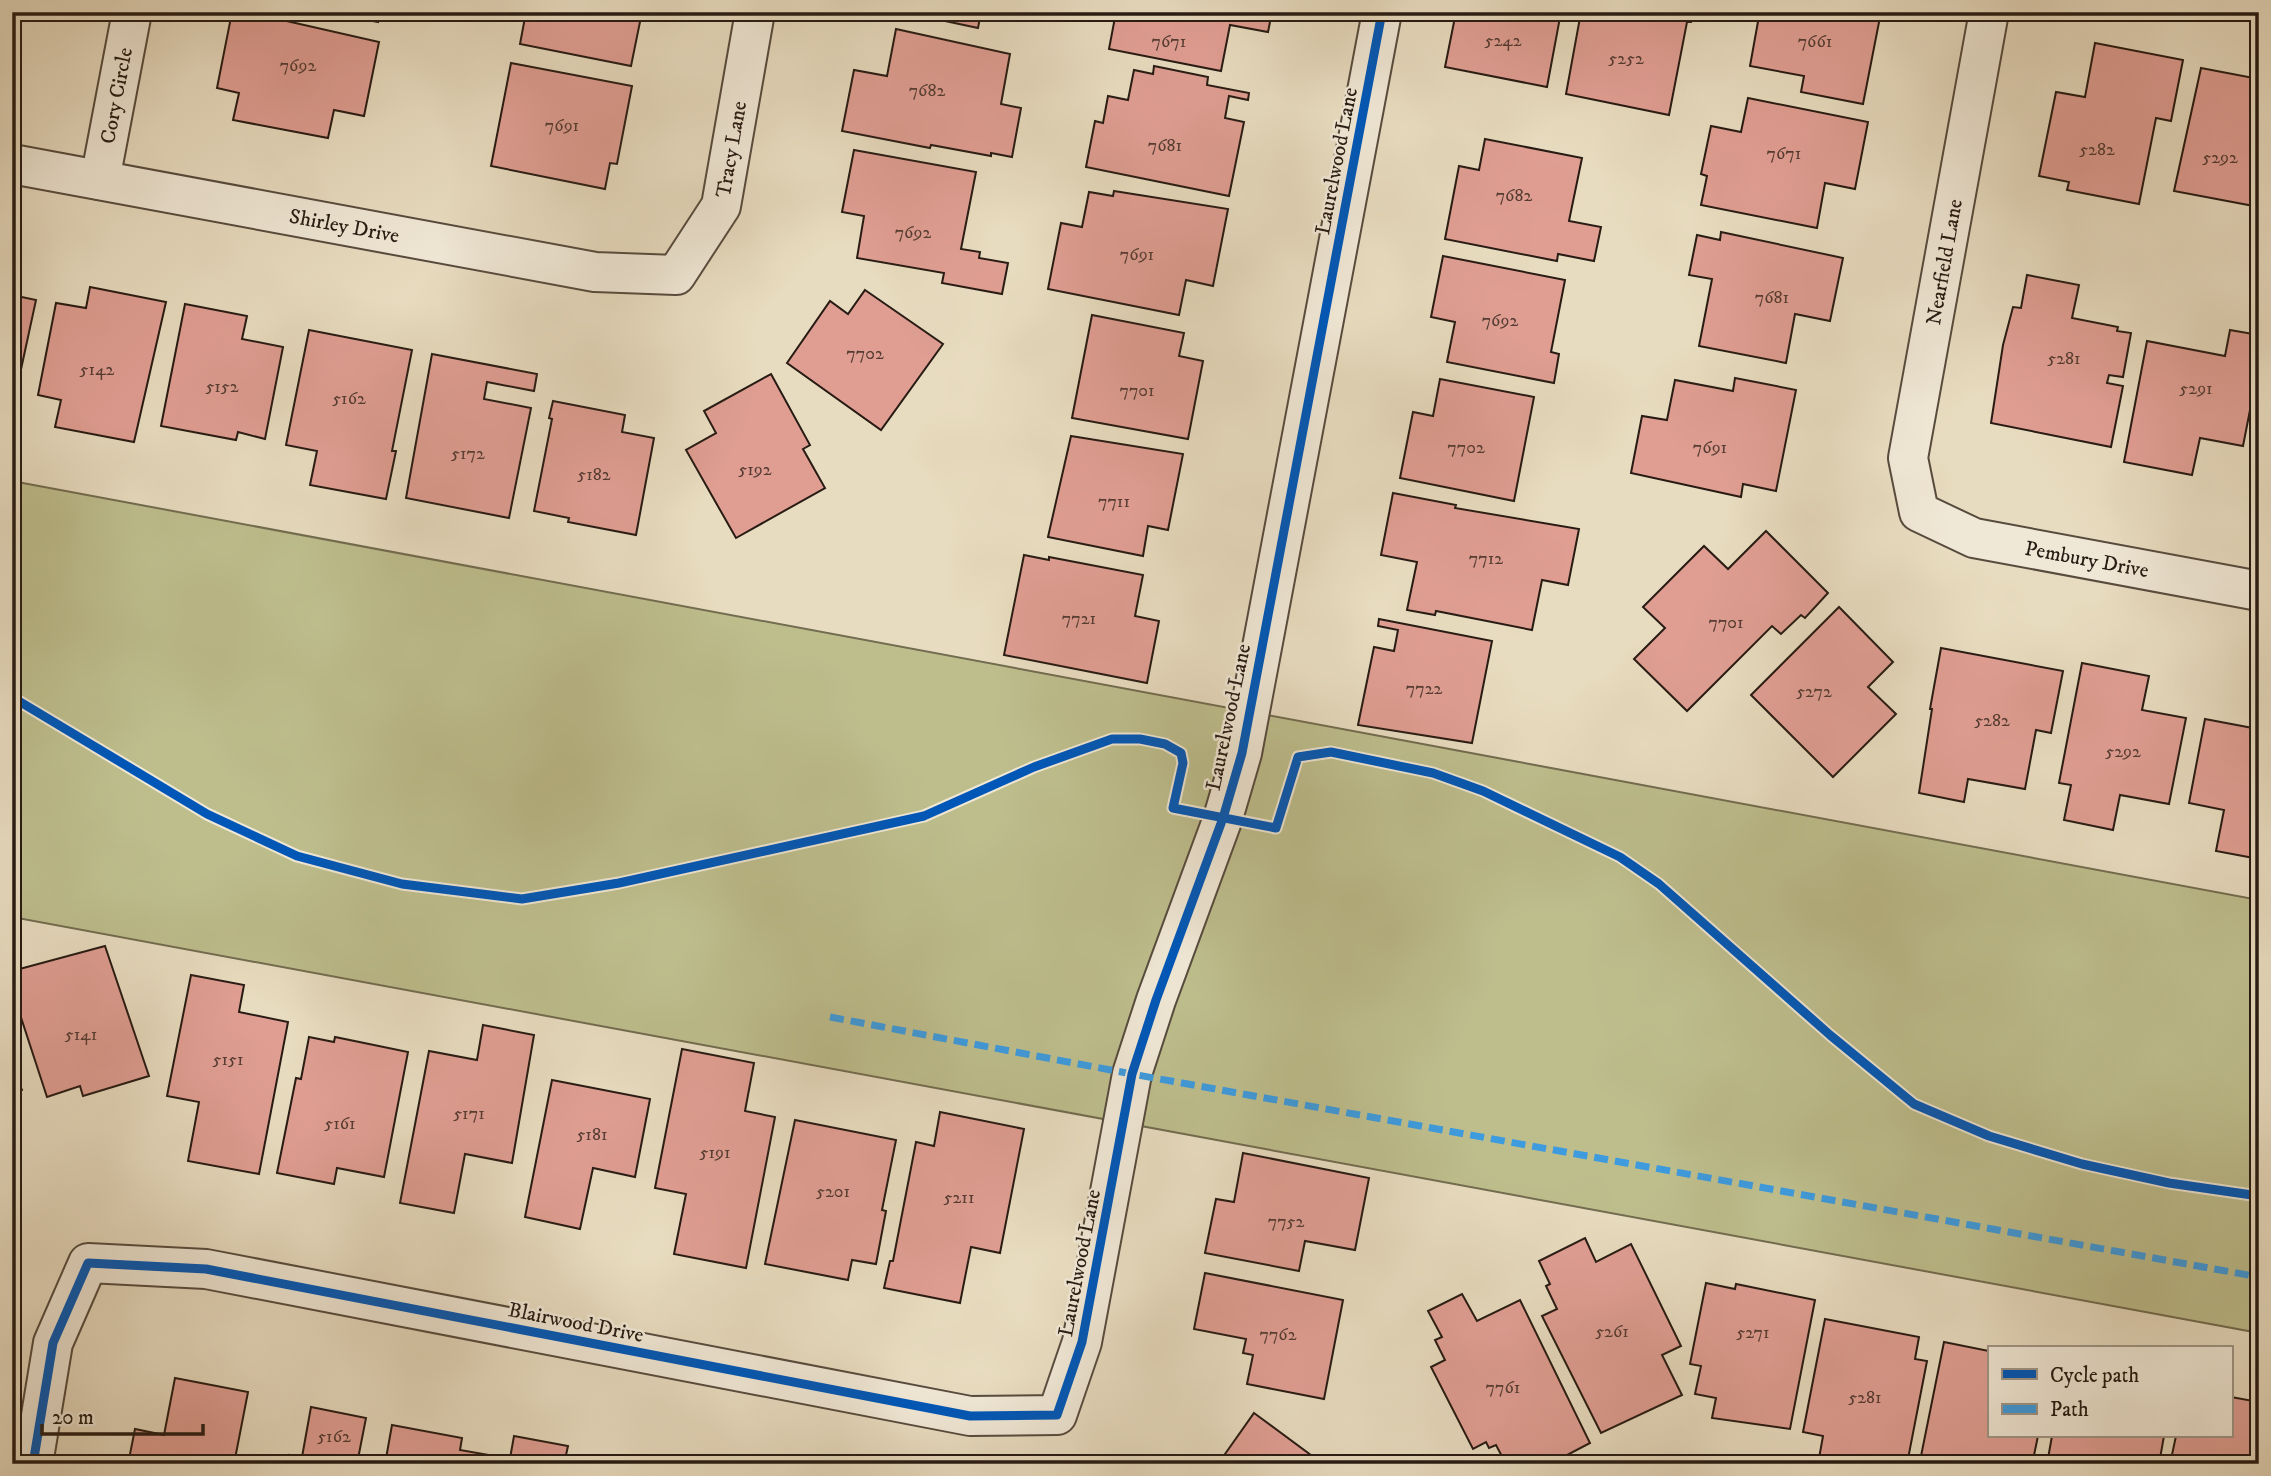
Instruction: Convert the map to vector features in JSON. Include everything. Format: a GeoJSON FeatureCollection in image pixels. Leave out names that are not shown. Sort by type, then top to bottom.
{"type":"FeatureCollection","features":[{"type":"Feature","properties":{"kind":"street","name":"Cory Circle"},"geometry":{"type":"LineString","coordinates":[[100,180],[132,12]]}},
{"type":"Feature","properties":{"kind":"street","name":"Tracy Lane"},"geometry":{"type":"LineString","coordinates":[[676,275],[721,206],[755,12]]}},
{"type":"Feature","properties":{"kind":"street","name":"Laurelwood Lane"},"geometry":{"type":"LineString","coordinates":[[1057,1415],[1082,1342],[1132,1074],[1223,817],[1242,753],[1382,12]]}},
{"type":"Feature","properties":{"kind":"street","name":"Nearfield Lane"},"geometry":{"type":"LineString","coordinates":[[1919,512],[1908,458],[1989,12]]}},
{"type":"Feature","properties":{"kind":"street","name":"Shirley Drive"},"geometry":{"type":"LineString","coordinates":[[12,164],[595,272],[676,275]]}},
{"type":"Feature","properties":{"kind":"street","name":"Pembury Drive"},"geometry":{"type":"LineString","coordinates":[[1919,512],[1974,538],[2259,591]]}},
{"type":"Feature","properties":{"kind":"street","name":"Blairwood Drive"},"geometry":{"type":"LineString","coordinates":[[33,1464],[53,1343],[89,1263],[206,1269],[970,1416],[1057,1415]]}},
{"type":"Feature","properties":{"kind":"green space"},"geometry":{"type":"Polygon","coordinates":[[[12,481],[2259,900],[2259,1333],[12,917],[12,481]]]}},
{"type":"Feature","properties":{"kind":"building"},"geometry":{"type":"Polygon","coordinates":[[[12,12],[22,12],[12,60],[12,12]]]}},
{"type":"Feature","properties":{"kind":"building"},"geometry":{"type":"Polygon","coordinates":[[[232,12],[269,17],[379,42],[364,116],[334,110],[328,138],[233,120],[239,93],[217,88],[232,12]]]}},
{"type":"Feature","properties":{"kind":"building"},"geometry":{"type":"Polygon","coordinates":[[[329,12],[398,12],[397,20],[379,17],[378,22],[329,12]]]}},
{"type":"Feature","properties":{"kind":"building"},"geometry":{"type":"Polygon","coordinates":[[[526,12],[642,12],[631,66],[520,44],[526,12]]]}},
{"type":"Feature","properties":{"kind":"building"},"geometry":{"type":"Polygon","coordinates":[[[903,12],[981,12],[978,28],[903,12]]]}},
{"type":"Feature","properties":{"kind":"building"},"geometry":{"type":"Polygon","coordinates":[[[1116,12],[1272,12],[1268,32],[1230,25],[1221,71],[1109,49],[1116,12]]]}},
{"type":"Feature","properties":{"kind":"building"},"geometry":{"type":"Polygon","coordinates":[[[1456,12],[1561,12],[1547,87],[1445,67],[1456,12]]]}},
{"type":"Feature","properties":{"kind":"building"},"geometry":{"type":"Polygon","coordinates":[[[1581,12],[1692,12],[1691,22],[1687,22],[1669,115],[1566,94],[1581,12]]]}},
{"type":"Feature","properties":{"kind":"building"},"geometry":{"type":"Polygon","coordinates":[[[1741,12],[1881,12],[1863,104],[1801,92],[1804,76],[1750,66],[1759,16],[1741,12]]]}},
{"type":"Feature","properties":{"kind":"building"},"geometry":{"type":"Polygon","coordinates":[[[896,29],[1010,54],[1001,104],[1021,108],[1012,157],[931,145],[930,148],[842,131],[854,70],[887,76],[896,29]]]}},
{"type":"Feature","properties":{"kind":"building"},"geometry":{"type":"Polygon","coordinates":[[[2095,43],[2183,60],[2171,121],[2156,118],[2139,204],[2067,190],[2069,182],[2039,176],[2056,92],[2085,97],[2095,43]]]}},
{"type":"Feature","properties":{"kind":"building"},"geometry":{"type":"Polygon","coordinates":[[[511,63],[632,86],[617,164],[610,163],[605,189],[491,166],[511,63]]]}},
{"type":"Feature","properties":{"kind":"building"},"geometry":{"type":"Polygon","coordinates":[[[1154,66],[1208,77],[1207,85],[1249,93],[1248,100],[1229,96],[1225,118],[1244,122],[1229,196],[1086,167],[1095,121],[1103,123],[1108,96],[1128,100],[1134,70],[1153,74],[1154,66]]]}},
{"type":"Feature","properties":{"kind":"building"},"geometry":{"type":"Polygon","coordinates":[[[2201,68],[2259,79],[2259,207],[2174,191],[2201,68]]]}},
{"type":"Feature","properties":{"kind":"building"},"geometry":{"type":"Polygon","coordinates":[[[1748,98],[1868,122],[1855,189],[1825,183],[1817,228],[1701,205],[1707,176],[1701,174],[1711,126],[1741,132],[1748,98]]]}},
{"type":"Feature","properties":{"kind":"building"},"geometry":{"type":"Polygon","coordinates":[[[1485,139],[1582,158],[1569,221],[1601,227],[1594,261],[1558,254],[1557,261],[1445,239],[1459,166],[1479,170],[1485,139]]]}},
{"type":"Feature","properties":{"kind":"building"},"geometry":{"type":"Polygon","coordinates":[[[854,150],[976,172],[961,249],[980,252],[979,258],[1008,263],[1002,294],[942,283],[944,273],[857,258],[864,216],[842,212],[854,150]]]}},
{"type":"Feature","properties":{"kind":"building"},"geometry":{"type":"Polygon","coordinates":[[[1114,191],[1228,209],[1213,286],[1186,280],[1179,315],[1048,289],[1061,223],[1082,227],[1089,192],[1113,196],[1114,191]]]}},
{"type":"Feature","properties":{"kind":"building"},"geometry":{"type":"Polygon","coordinates":[[[1721,232],[1843,258],[1830,321],[1795,314],[1786,363],[1699,346],[1712,279],[1689,275],[1697,235],[1720,240],[1721,232]]]}},
{"type":"Feature","properties":{"kind":"building"},"geometry":{"type":"Polygon","coordinates":[[[1443,256],[1565,280],[1551,352],[1559,354],[1554,383],[1447,362],[1455,322],[1431,317],[1443,256]]]}},
{"type":"Feature","properties":{"kind":"building"},"geometry":{"type":"Polygon","coordinates":[[[2027,275],[2079,285],[2072,318],[2118,327],[2117,331],[2131,333],[2123,377],[2109,375],[2107,383],[2123,386],[2111,447],[1991,423],[2003,345],[2013,307],[2021,308],[2027,275]]]}},
{"type":"Feature","properties":{"kind":"building"},"geometry":{"type":"Polygon","coordinates":[[[90,287],[166,302],[134,442],[55,427],[61,400],[38,395],[56,303],[86,308],[90,287]]]}},
{"type":"Feature","properties":{"kind":"building"},"geometry":{"type":"Polygon","coordinates":[[[865,290],[943,344],[881,430],[787,363],[830,301],[848,314],[865,290]]]}},
{"type":"Feature","properties":{"kind":"building"},"geometry":{"type":"Polygon","coordinates":[[[12,295],[36,300],[12,411],[12,295]]]}},
{"type":"Feature","properties":{"kind":"building"},"geometry":{"type":"Polygon","coordinates":[[[185,304],[247,316],[242,339],[283,347],[265,439],[238,432],[236,440],[161,426],[185,304]]]}},
{"type":"Feature","properties":{"kind":"building"},"geometry":{"type":"Polygon","coordinates":[[[1092,315],[1184,333],[1179,356],[1203,361],[1188,439],[1072,418],[1092,315]]]}},
{"type":"Feature","properties":{"kind":"building"},"geometry":{"type":"Polygon","coordinates":[[[309,330],[412,350],[392,451],[396,451],[386,499],[310,485],[317,451],[286,445],[309,330]]]}},
{"type":"Feature","properties":{"kind":"building"},"geometry":{"type":"Polygon","coordinates":[[[2230,330],[2259,335],[2255,362],[2259,364],[2243,446],[2200,438],[2192,475],[2124,462],[2147,341],[2225,356],[2230,330]]]}},
{"type":"Feature","properties":{"kind":"building"},"geometry":{"type":"Polygon","coordinates":[[[432,354],[537,374],[534,391],[487,382],[484,399],[531,408],[509,518],[406,498],[432,354]]]}},
{"type":"Feature","properties":{"kind":"building"},"geometry":{"type":"Polygon","coordinates":[[[771,374],[810,445],[803,449],[825,488],[736,538],[686,450],[716,433],[704,411],[771,374]]]}},
{"type":"Feature","properties":{"kind":"building"},"geometry":{"type":"Polygon","coordinates":[[[1735,378],[1796,390],[1776,491],[1743,484],[1741,497],[1631,473],[1642,416],[1667,420],[1675,380],[1733,391],[1735,378]]]}},
{"type":"Feature","properties":{"kind":"building"},"geometry":{"type":"Polygon","coordinates":[[[1440,379],[1534,397],[1514,501],[1400,478],[1413,412],[1433,416],[1440,379]]]}},
{"type":"Feature","properties":{"kind":"building"},"geometry":{"type":"Polygon","coordinates":[[[553,401],[625,415],[622,432],[654,438],[636,535],[568,522],[569,518],[534,511],[553,401]]]}},
{"type":"Feature","properties":{"kind":"building"},"geometry":{"type":"Polygon","coordinates":[[[1071,436],[1183,454],[1168,530],[1148,526],[1143,556],[1048,537],[1071,436]]]}},
{"type":"Feature","properties":{"kind":"building"},"geometry":{"type":"Polygon","coordinates":[[[1393,493],[1456,505],[1455,508],[1579,529],[1568,585],[1542,580],[1532,630],[1436,611],[1435,615],[1407,610],[1417,562],[1381,555],[1393,493]]]}},
{"type":"Feature","properties":{"kind":"building"},"geometry":{"type":"Polygon","coordinates":[[[1766,531],[1828,593],[1805,618],[1801,615],[1781,634],[1772,626],[1687,711],[1634,659],[1665,628],[1643,607],[1704,546],[1728,569],[1766,531]]]}},
{"type":"Feature","properties":{"kind":"building"},"geometry":{"type":"Polygon","coordinates":[[[1024,555],[1049,560],[1049,557],[1143,575],[1135,616],[1159,621],[1147,683],[1004,655],[1024,555]]]}},
{"type":"Feature","properties":{"kind":"building"},"geometry":{"type":"Polygon","coordinates":[[[1839,607],[1893,662],[1868,687],[1896,714],[1833,777],[1751,695],[1839,607]]]}},
{"type":"Feature","properties":{"kind":"building"},"geometry":{"type":"Polygon","coordinates":[[[1379,619],[1492,641],[1472,743],[1358,725],[1374,647],[1394,651],[1398,630],[1378,626],[1379,619]]]}},
{"type":"Feature","properties":{"kind":"building"},"geometry":{"type":"Polygon","coordinates":[[[1941,648],[2063,671],[2051,733],[2036,730],[2025,789],[1968,779],[1964,802],[1919,793],[1941,648]]]}},
{"type":"Feature","properties":{"kind":"building"},"geometry":{"type":"Polygon","coordinates":[[[2082,663],[2149,676],[2142,710],[2186,718],[2169,804],[2120,795],[2113,830],[2064,820],[2071,785],[2059,783],[2082,663]]]}},
{"type":"Feature","properties":{"kind":"building"},"geometry":{"type":"Polygon","coordinates":[[[2205,719],[2258,729],[2259,723],[2259,859],[2216,851],[2224,810],[2189,803],[2205,719]]]}},
{"type":"Feature","properties":{"kind":"building"},"geometry":{"type":"Polygon","coordinates":[[[105,946],[149,1076],[83,1096],[80,1086],[47,1097],[12,990],[12,971],[105,946]]]}},
{"type":"Feature","properties":{"kind":"building"},"geometry":{"type":"Polygon","coordinates":[[[191,975],[244,985],[239,1012],[288,1022],[259,1174],[188,1161],[199,1102],[167,1096],[191,975]]]}},
{"type":"Feature","properties":{"kind":"building"},"geometry":{"type":"Polygon","coordinates":[[[483,1025],[534,1035],[512,1163],[465,1154],[454,1213],[400,1203],[429,1051],[477,1060],[483,1025]]]}},
{"type":"Feature","properties":{"kind":"building"},"geometry":{"type":"Polygon","coordinates":[[[309,1037],[334,1042],[335,1037],[408,1052],[384,1177],[337,1168],[334,1184],[277,1173],[296,1078],[301,1079],[309,1037]]]}},
{"type":"Feature","properties":{"kind":"building"},"geometry":{"type":"Polygon","coordinates":[[[682,1049],[754,1063],[745,1111],[775,1117],[746,1268],[674,1254],[686,1194],[655,1188],[682,1049]]]}},
{"type":"Feature","properties":{"kind":"building"},"geometry":{"type":"Polygon","coordinates":[[[12,1072],[22,1090],[12,1096],[12,1072]]]}},
{"type":"Feature","properties":{"kind":"building"},"geometry":{"type":"Polygon","coordinates":[[[552,1080],[650,1099],[635,1177],[593,1168],[580,1229],[525,1217],[552,1080]]]}},
{"type":"Feature","properties":{"kind":"building"},"geometry":{"type":"Polygon","coordinates":[[[940,1112],[1024,1129],[1000,1253],[971,1247],[960,1303],[884,1288],[890,1261],[893,1261],[916,1142],[934,1146],[940,1112]]]}},
{"type":"Feature","properties":{"kind":"building"},"geometry":{"type":"Polygon","coordinates":[[[795,1120],[896,1140],[882,1210],[886,1211],[876,1264],[852,1260],[848,1280],[765,1264],[795,1120]]]}},
{"type":"Feature","properties":{"kind":"building"},"geometry":{"type":"Polygon","coordinates":[[[1243,1153],[1369,1178],[1355,1250],[1305,1241],[1299,1271],[1205,1253],[1216,1199],[1234,1202],[1243,1153]]]}},
{"type":"Feature","properties":{"kind":"building"},"geometry":{"type":"Polygon","coordinates":[[[1585,1238],[1596,1262],[1631,1244],[1681,1346],[1662,1355],[1682,1395],[1601,1433],[1542,1316],[1557,1309],[1546,1286],[1550,1284],[1539,1261],[1585,1238]]]}},
{"type":"Feature","properties":{"kind":"building"},"geometry":{"type":"Polygon","coordinates":[[[1205,1273],[1343,1300],[1324,1399],[1247,1384],[1253,1355],[1243,1353],[1246,1339],[1194,1329],[1205,1273]]]}},
{"type":"Feature","properties":{"kind":"building"},"geometry":{"type":"Polygon","coordinates":[[[1706,1283],[1735,1289],[1736,1284],[1815,1300],[1790,1429],[1712,1418],[1716,1398],[1695,1394],[1701,1366],[1690,1364],[1706,1283]]]}},
{"type":"Feature","properties":{"kind":"building"},"geometry":{"type":"Polygon","coordinates":[[[1462,1294],[1477,1321],[1520,1300],[1590,1443],[1550,1464],[1506,1464],[1496,1445],[1489,1448],[1486,1442],[1473,1449],[1431,1367],[1445,1360],[1435,1340],[1442,1337],[1428,1311],[1462,1294]]]}},
{"type":"Feature","properties":{"kind":"building"},"geometry":{"type":"Polygon","coordinates":[[[1825,1319],[1919,1337],[1915,1359],[1927,1361],[1907,1464],[1818,1464],[1823,1436],[1803,1432],[1825,1319]]]}},
{"type":"Feature","properties":{"kind":"building"},"geometry":{"type":"Polygon","coordinates":[[[1944,1342],[1988,1351],[1988,1438],[2038,1438],[2033,1460],[2016,1457],[2015,1464],[1925,1464],[1920,1461],[1944,1342]]]}},
{"type":"Feature","properties":{"kind":"building"},"geometry":{"type":"Polygon","coordinates":[[[175,1378],[248,1392],[234,1464],[128,1464],[135,1429],[164,1435],[175,1378]]]}},
{"type":"Feature","properties":{"kind":"building"},"geometry":{"type":"Polygon","coordinates":[[[2232,1397],[2259,1402],[2259,1464],[2170,1464],[2176,1438],[2232,1438],[2232,1397]]]}},
{"type":"Feature","properties":{"kind":"building"},"geometry":{"type":"Polygon","coordinates":[[[311,1407],[366,1418],[357,1464],[288,1464],[289,1455],[302,1457],[311,1407]]]}},
{"type":"Feature","properties":{"kind":"building"},"geometry":{"type":"Polygon","coordinates":[[[1254,1413],[1323,1464],[1218,1464],[1254,1413]]]}},
{"type":"Feature","properties":{"kind":"building"},"geometry":{"type":"Polygon","coordinates":[[[392,1425],[462,1438],[460,1450],[489,1455],[487,1464],[385,1464],[392,1425]]]}},
{"type":"Feature","properties":{"kind":"building"},"geometry":{"type":"Polygon","coordinates":[[[514,1436],[568,1446],[564,1464],[509,1464],[514,1436]]]}},
{"type":"Feature","properties":{"kind":"building"},"geometry":{"type":"Polygon","coordinates":[[[2052,1438],[2164,1438],[2159,1464],[2047,1464],[2052,1438]]]}},
{"type":"Feature","properties":{"kind":"marked path"},"geometry":{"type":"LineString","coordinates":[[830,1017],[2259,1277]]}},
{"type":"Feature","properties":{"kind":"cycle path"},"geometry":{"type":"LineString","coordinates":[[33,1464],[53,1343],[88,1263],[206,1269],[970,1416],[1057,1415],[1082,1342],[1132,1074],[1156,1000],[1223,818],[1242,753],[1382,12]]}},
{"type":"Feature","properties":{"kind":"cycle path"},"geometry":{"type":"LineString","coordinates":[[12,697],[207,814],[297,856],[402,884],[522,899],[619,883],[924,816],[1034,767],[1112,739],[1140,739],[1165,744],[1181,753],[1183,763],[1173,808],[1276,828],[1298,757],[1331,752],[1433,773],[1483,791],[1620,857],[1659,884],[1830,1035],[1914,1104],[1989,1136],[2082,1164],[2169,1183],[2259,1196]]}}]}
